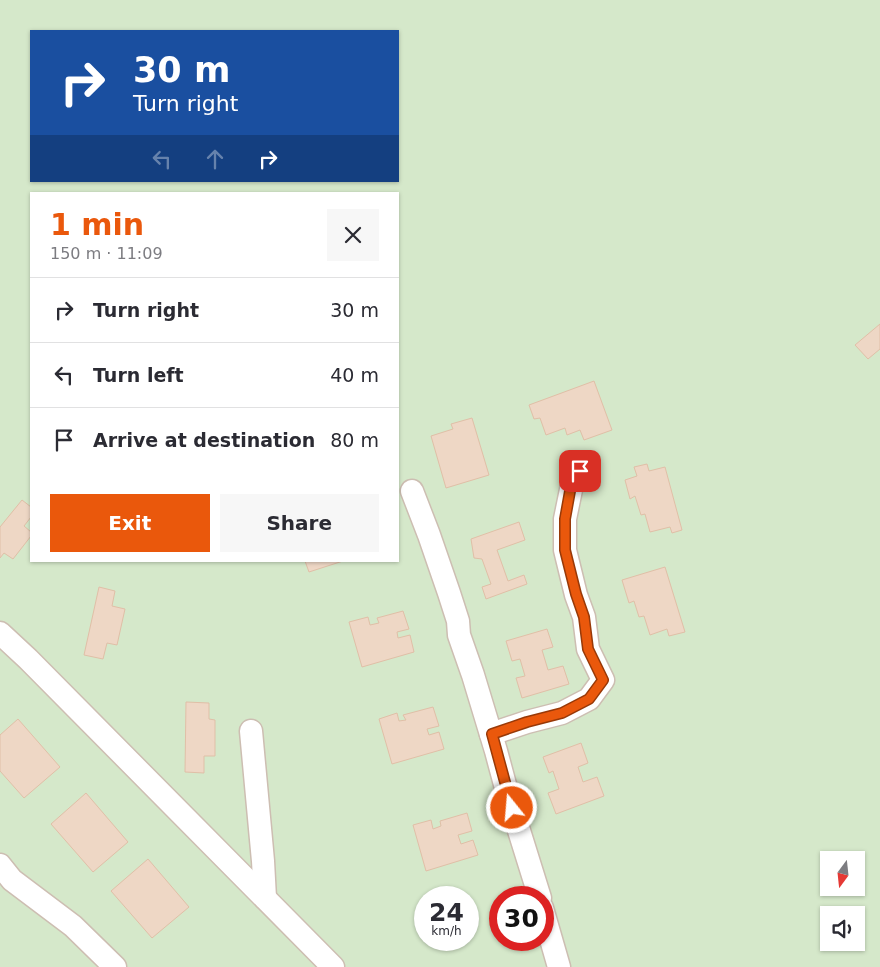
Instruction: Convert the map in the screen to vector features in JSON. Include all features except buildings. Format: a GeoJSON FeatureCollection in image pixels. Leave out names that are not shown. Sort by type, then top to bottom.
{"type":"FeatureCollection","features":[{"type":"Feature","properties":{"kind":"street"},"geometry":{"type":"LineString","coordinates":[[492,734],[562,713],[589,699],[603,680],[588,649],[584,617],[565,550],[565,519],[572,480],[580,471]]}},
{"type":"Feature","properties":{"kind":"street"},"geometry":{"type":"LineString","coordinates":[[412,491],[458,621],[459,635],[492,734],[507,792],[536,886]]}},
{"type":"Feature","properties":{"kind":"street"},"geometry":{"type":"LineString","coordinates":[[0,633],[36,666],[333,967]]}},
{"type":"Feature","properties":{"kind":"street"},"geometry":{"type":"LineString","coordinates":[[251,731],[264,861],[265,898]]}},
{"type":"Feature","properties":{"kind":"street"},"geometry":{"type":"LineString","coordinates":[[0,866],[12,880],[72,926],[115,967]]}},
{"type":"Feature","properties":{"kind":"street"},"geometry":{"type":"LineString","coordinates":[[554,950],[559,967]]}},
{"type":"Feature","properties":{"kind":"green space"},"geometry":{"type":"Polygon","coordinates":[[[0,0],[880,0],[880,967],[0,967],[0,0]]]}},
{"type":"Feature","properties":{"kind":"route"},"geometry":{"type":"LineString","coordinates":[[512,808],[492,734],[562,713],[589,699],[603,680],[588,649],[584,617],[565,550],[565,519],[572,480],[580,471]]}}]}
